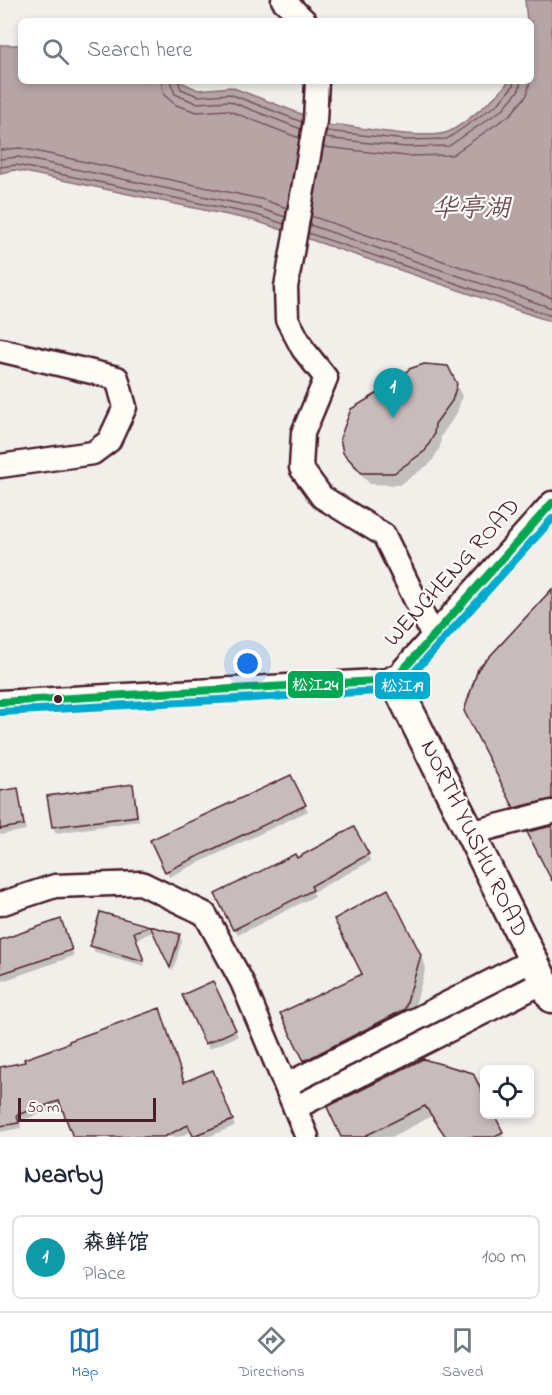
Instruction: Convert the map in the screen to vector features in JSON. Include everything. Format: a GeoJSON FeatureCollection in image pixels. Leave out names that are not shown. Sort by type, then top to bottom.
{"type":"FeatureCollection","features":[{"type":"Feature","properties":{"kind":"main road","name":"NORTH YUSHU ROAD"},"geometry":{"type":"LineString","coordinates":[[394,680],[543,980]]}},
{"type":"Feature","properties":{"kind":"street"},"geometry":{"type":"LineString","coordinates":[[283,0],[302,18]]}},
{"type":"Feature","properties":{"kind":"street"},"geometry":{"type":"LineString","coordinates":[[317,84],[315,121],[286,287],[287,319],[303,349],[326,378],[303,433],[302,468],[322,497],[384,535],[433,636]]}},
{"type":"Feature","properties":{"kind":"street"},"geometry":{"type":"LineString","coordinates":[[0,351],[117,378],[125,407],[109,441],[93,453],[0,466]]}},
{"type":"Feature","properties":{"kind":"street","name":"WENCHENG ROAD"},"geometry":{"type":"LineString","coordinates":[[0,702],[394,680],[552,503]]}},
{"type":"Feature","properties":{"kind":"street"},"geometry":{"type":"LineString","coordinates":[[470,833],[552,812]]}},
{"type":"Feature","properties":{"kind":"street"},"geometry":{"type":"LineString","coordinates":[[0,904],[55,886],[141,883],[206,914],[242,982],[307,1137]]}},
{"type":"Feature","properties":{"kind":"street"},"geometry":{"type":"LineString","coordinates":[[286,1085],[543,980]]}},
{"type":"Feature","properties":{"kind":"street"},"geometry":{"type":"LineString","coordinates":[[295,1108],[543,980]]}},
{"type":"Feature","properties":{"kind":"water","name":"华亭湖"},"geometry":{"type":"Polygon","coordinates":[[[525,0],[552,0],[552,322],[256,221],[15,170],[0,173],[0,45],[18,45],[18,84],[185,84],[198,90],[231,87],[332,126],[435,135],[452,130],[469,118],[506,84],[534,84],[534,18],[527,18],[525,0]]]}},
{"type":"Feature","properties":{"kind":"building"},"geometry":{"type":"Polygon","coordinates":[[[424,364],[448,366],[457,384],[452,401],[435,424],[434,435],[425,451],[394,473],[362,473],[343,453],[340,438],[351,409],[395,383],[409,369],[424,364]]]}},
{"type":"Feature","properties":{"kind":"building"},"geometry":{"type":"Polygon","coordinates":[[[552,589],[552,799],[514,808],[464,711],[478,669],[552,589]]]}},
{"type":"Feature","properties":{"kind":"building"},"geometry":{"type":"Polygon","coordinates":[[[291,775],[306,805],[165,872],[150,840],[291,775]]]}},
{"type":"Feature","properties":{"kind":"building"},"geometry":{"type":"Polygon","coordinates":[[[133,784],[137,816],[52,827],[47,796],[133,784]]]}},
{"type":"Feature","properties":{"kind":"building"},"geometry":{"type":"Polygon","coordinates":[[[18,788],[24,825],[0,829],[0,791],[18,788]]]}},
{"type":"Feature","properties":{"kind":"building"},"geometry":{"type":"Polygon","coordinates":[[[552,826],[552,881],[527,832],[552,826]]]}},
{"type":"Feature","properties":{"kind":"building"},"geometry":{"type":"Polygon","coordinates":[[[354,827],[369,854],[311,886],[313,890],[233,930],[215,894],[295,854],[297,858],[354,827]]]}},
{"type":"Feature","properties":{"kind":"building"},"geometry":{"type":"Polygon","coordinates":[[[388,889],[421,955],[405,1009],[304,1061],[280,1013],[362,974],[334,919],[388,889]]]}},
{"type":"Feature","properties":{"kind":"building"},"geometry":{"type":"Polygon","coordinates":[[[100,912],[150,926],[134,932],[144,961],[90,946],[100,912]]]}},
{"type":"Feature","properties":{"kind":"building"},"geometry":{"type":"Polygon","coordinates":[[[61,919],[72,950],[0,974],[0,940],[61,919]]]}},
{"type":"Feature","properties":{"kind":"building"},"geometry":{"type":"Polygon","coordinates":[[[150,926],[180,934],[170,968],[150,926]]]}},
{"type":"Feature","properties":{"kind":"building"},"geometry":{"type":"Polygon","coordinates":[[[213,981],[236,1030],[205,1044],[182,995],[213,981]]]}},
{"type":"Feature","properties":{"kind":"building"},"geometry":{"type":"Polygon","coordinates":[[[160,1008],[184,1082],[213,1070],[233,1120],[193,1136],[188,1125],[164,1137],[73,1137],[59,1101],[17,1115],[19,1123],[0,1126],[0,1067],[25,1062],[24,1059],[69,1043],[69,1041],[160,1008]]]}},
{"type":"Feature","properties":{"kind":"building"},"geometry":{"type":"Polygon","coordinates":[[[423,1059],[473,1073],[480,1088],[480,1119],[496,1119],[503,1132],[493,1137],[446,1137],[425,1106],[363,1137],[341,1137],[327,1107],[423,1059]]]}},
{"type":"Feature","properties":{"kind":"transit line","name":"松江24"},"geometry":{"type":"LineString","coordinates":[[0,702],[394,680],[552,503]]}},
{"type":"Feature","properties":{"kind":"transit line","name":"松江19"},"geometry":{"type":"LineString","coordinates":[[1,712],[398,690],[552,519]]}},
{"type":"Feature","properties":{"kind":"place","name":"森鲜馆"},"geometry":{"type":"Point","coordinates":[393,418]}}]}
